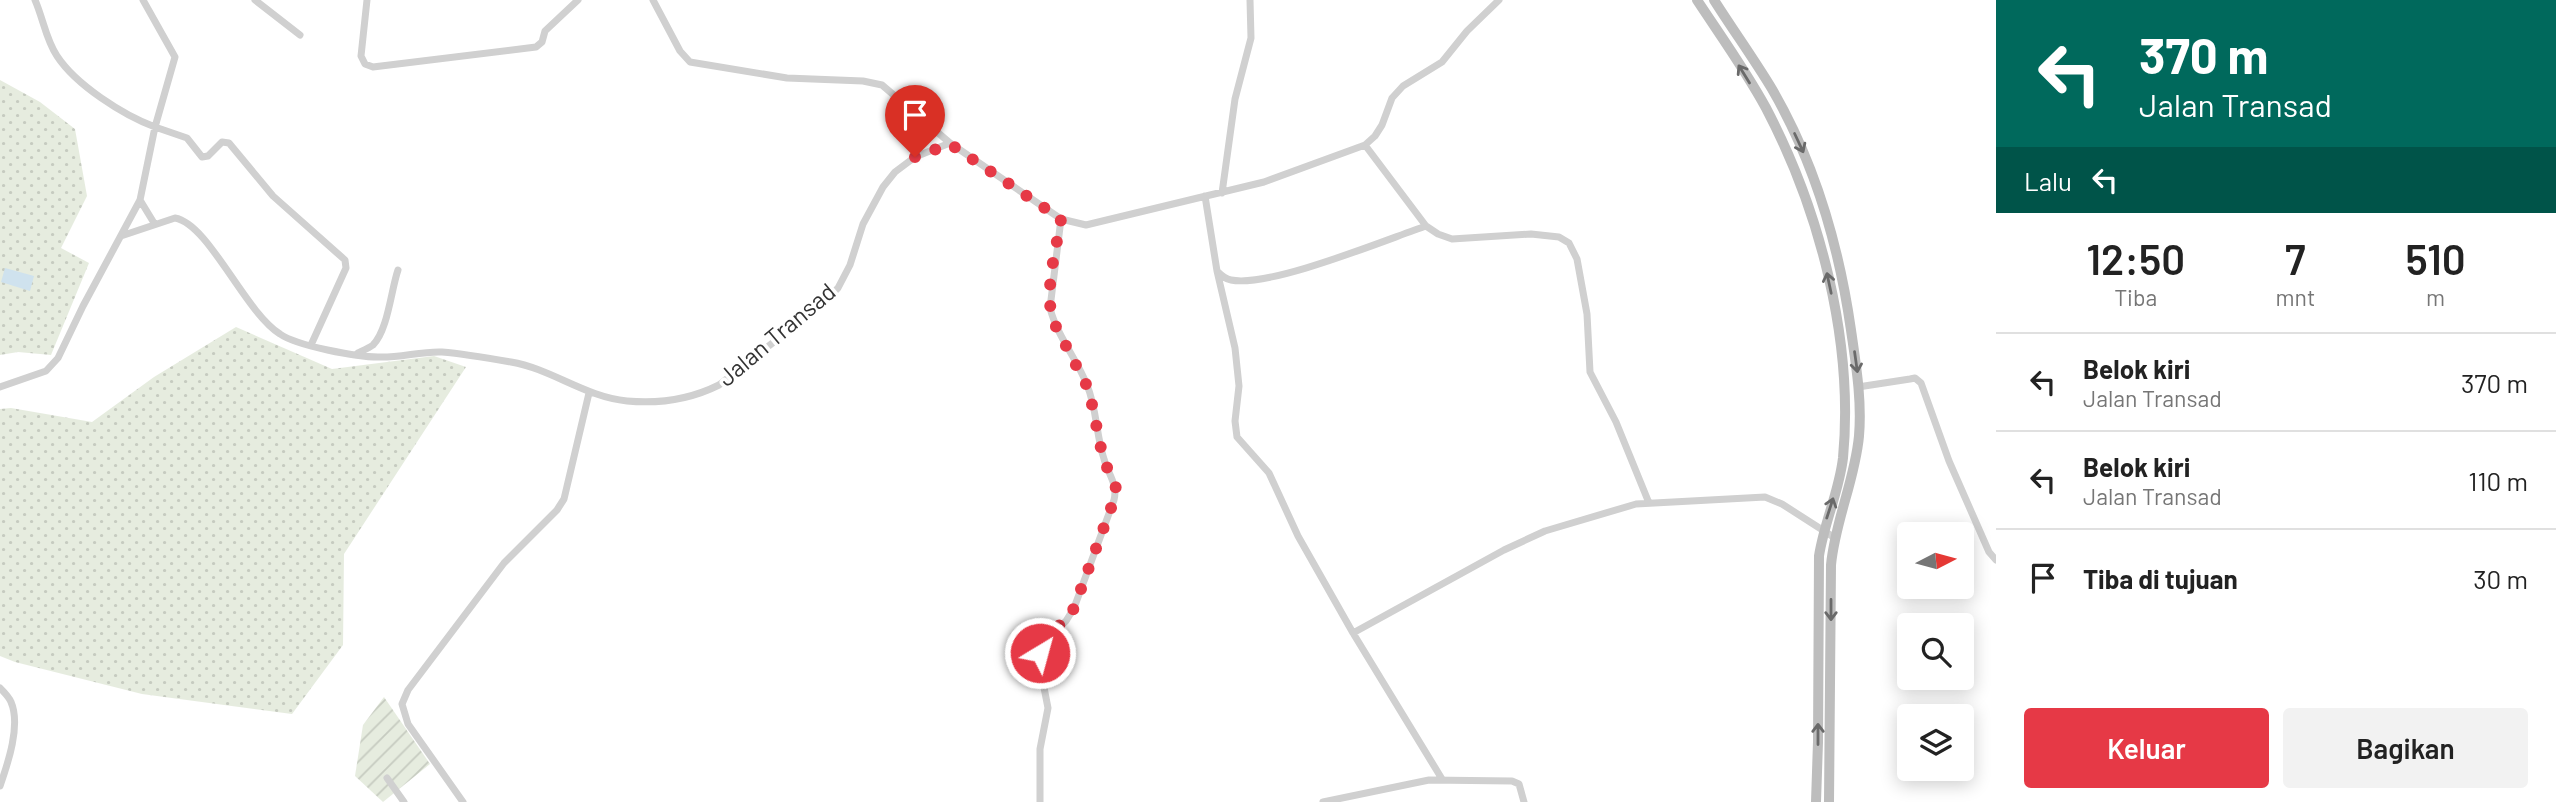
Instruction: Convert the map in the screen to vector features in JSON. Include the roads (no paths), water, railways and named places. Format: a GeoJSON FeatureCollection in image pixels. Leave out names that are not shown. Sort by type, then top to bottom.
{"type":"FeatureCollection","features":[{"type":"Feature","properties":{"kind":"street"},"geometry":{"type":"LineString","coordinates":[[35,0],[56,55],[73,75],[111,104],[155,127],[187,138],[202,157],[208,156],[222,142],[229,143],[273,196],[345,260],[346,268],[311,345]]}},
{"type":"Feature","properties":{"kind":"street"},"geometry":{"type":"LineString","coordinates":[[0,387],[46,371],[58,358],[140,200],[155,127],[175,57],[143,0]]}},
{"type":"Feature","properties":{"kind":"street"},"geometry":{"type":"LineString","coordinates":[[255,0],[300,35]]}},
{"type":"Feature","properties":{"kind":"street"},"geometry":{"type":"LineString","coordinates":[[367,0],[361,56],[365,64],[373,67],[536,47],[542,42],[545,31],[578,0]]}},
{"type":"Feature","properties":{"kind":"street"},"geometry":{"type":"LineString","coordinates":[[653,0],[680,51],[690,62],[786,78],[863,81],[881,85],[950,144],[1061,219],[1086,225],[1264,182],[1365,145],[1382,125],[1392,98],[1404,86],[1442,62],[1467,31],[1499,0]]}},
{"type":"Feature","properties":{"kind":"street"},"geometry":{"type":"LineString","coordinates":[[1222,193],[1235,99],[1251,38],[1250,0]]}},
{"type":"Feature","properties":{"kind":"street"},"geometry":{"type":"LineString","coordinates":[[1697,0],[1765,106],[1787,150],[1819,239],[1837,321],[1843,372],[1844,441],[1838,483],[1823,530],[1818,585],[1816,802]]}},
{"type":"Feature","properties":{"kind":"street"},"geometry":{"type":"LineString","coordinates":[[1714,0],[1772,89],[1814,178],[1839,262],[1849,313],[1858,387],[1859,435],[1854,469],[1835,538],[1831,565],[1829,802]]}},
{"type":"Feature","properties":{"kind":"street","name":"Jalan Transad"},"geometry":{"type":"LineString","coordinates":[[121,236],[154,223],[175,218],[184,219],[193,226],[271,328],[283,336],[311,345],[379,357],[442,352],[515,363],[546,371],[589,393],[623,401],[657,403],[702,393],[719,385],[821,305],[838,288],[850,265],[863,224],[883,187],[895,172],[915,157],[950,144]]}},
{"type":"Feature","properties":{"kind":"street"},"geometry":{"type":"LineString","coordinates":[[1365,145],[1426,226],[1438,234],[1452,239],[1531,234],[1559,237],[1569,243],[1577,259],[1587,314],[1590,372],[1616,422],[1649,503]]}},
{"type":"Feature","properties":{"kind":"street"},"geometry":{"type":"LineString","coordinates":[[1205,196],[1217,271],[1235,348],[1239,386],[1235,421],[1237,437],[1269,473],[1298,536],[1353,633],[1442,779]]}},
{"type":"Feature","properties":{"kind":"street"},"geometry":{"type":"LineString","coordinates":[[140,200],[154,223]]}},
{"type":"Feature","properties":{"kind":"street"},"geometry":{"type":"LineString","coordinates":[[1041,802],[1040,749],[1048,708],[1039,662],[1040,653],[1045,641],[1066,621],[1074,608],[1116,488],[1103,458],[1087,383],[1053,321],[1051,312],[1050,293],[1061,219]]}},
{"type":"Feature","properties":{"kind":"street"},"geometry":{"type":"LineString","coordinates":[[1217,271],[1224,278],[1235,281],[1271,277],[1426,226]]}},
{"type":"Feature","properties":{"kind":"street"},"geometry":{"type":"LineString","coordinates":[[357,354],[372,346],[377,339],[388,313],[391,290],[398,270]]}},
{"type":"Feature","properties":{"kind":"street"},"geometry":{"type":"LineString","coordinates":[[1858,387],[1918,380],[1984,540],[1991,556],[1996,559]]}},
{"type":"Feature","properties":{"kind":"street"},"geometry":{"type":"LineString","coordinates":[[463,802],[408,724],[401,704],[504,563],[557,510],[564,499],[589,393]]}},
{"type":"Feature","properties":{"kind":"street"},"geometry":{"type":"LineString","coordinates":[[1353,633],[1504,550],[1545,531],[1615,509],[1649,503],[1765,497],[1782,504],[1835,538]]}},
{"type":"Feature","properties":{"kind":"street"},"geometry":{"type":"LineString","coordinates":[[0,688],[10,699],[13,712],[12,743],[0,786]]}},
{"type":"Feature","properties":{"kind":"street"},"geometry":{"type":"LineString","coordinates":[[387,778],[404,802]]}},
{"type":"Feature","properties":{"kind":"street"},"geometry":{"type":"LineString","coordinates":[[1323,802],[1442,779],[1512,781],[1519,784],[1524,802]]}},
{"type":"Feature","properties":{"kind":"water"},"geometry":{"type":"Polygon","coordinates":[[[5,268],[34,276],[30,291],[1,282],[5,268]]]}}]}
